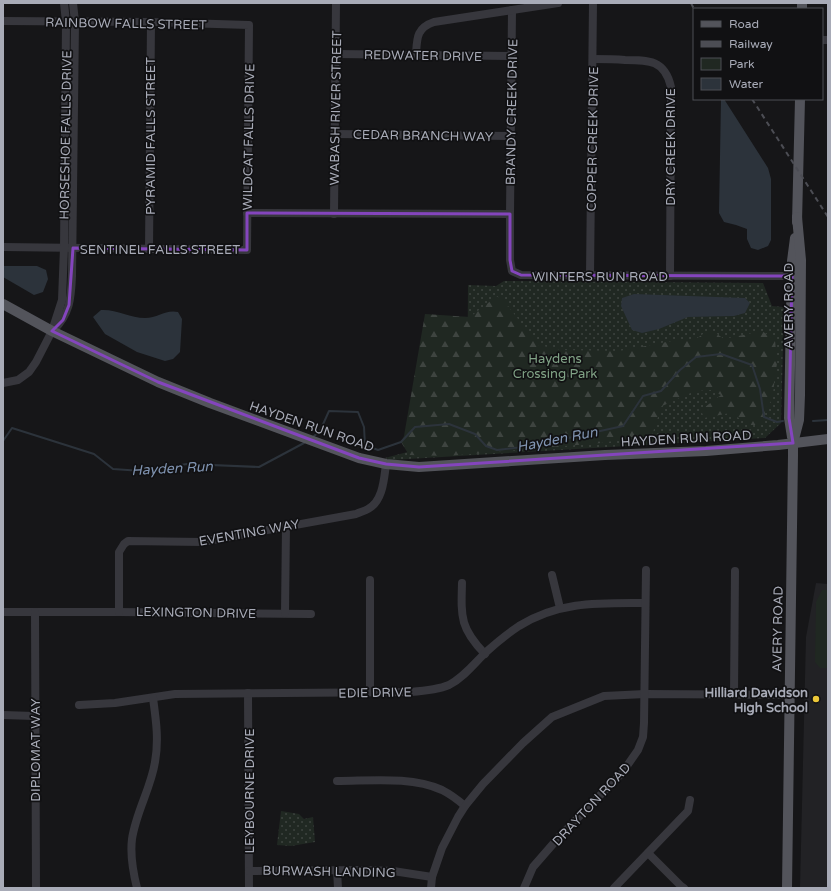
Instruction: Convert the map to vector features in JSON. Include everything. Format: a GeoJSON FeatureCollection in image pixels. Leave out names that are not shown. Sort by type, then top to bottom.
{"type":"FeatureCollection","features":[{"type":"Feature","properties":{"kind":"main road","name":"AVERY ROAD"},"geometry":{"type":"LineString","coordinates":[[787,888],[794,443],[799,420],[800,395],[801,260],[798,217],[800,100]]}},
{"type":"Feature","properties":{"kind":"main road","name":"AVERY ROAD"},"geometry":{"type":"LineString","coordinates":[[794,443],[789,418],[792,261],[798,217]]}},
{"type":"Feature","properties":{"kind":"main road","name":"HAYDEN RUN ROAD"},"geometry":{"type":"LineString","coordinates":[[3,304],[52,331],[158,382],[210,403],[359,458],[386,464],[419,467],[583,456],[706,451],[828,439]]}},
{"type":"Feature","properties":{"kind":"street"},"geometry":{"type":"LineString","coordinates":[[64,3],[70,22]]}},
{"type":"Feature","properties":{"kind":"street"},"geometry":{"type":"LineString","coordinates":[[70,22],[72,3]]}},
{"type":"Feature","properties":{"kind":"street","name":"WABASH RIVER STREET"},"geometry":{"type":"LineString","coordinates":[[334,214],[336,3]]}},
{"type":"Feature","properties":{"kind":"street"},"geometry":{"type":"LineString","coordinates":[[416,55],[417,36],[427,25],[558,3]]}},
{"type":"Feature","properties":{"kind":"street"},"geometry":{"type":"LineString","coordinates":[[583,3],[593,3]]}},
{"type":"Feature","properties":{"kind":"street","name":"COPPER CREEK DRIVE"},"geometry":{"type":"LineString","coordinates":[[590,275],[593,3]]}},
{"type":"Feature","properties":{"kind":"street","name":"BRANDY CREEK DRIVE"},"geometry":{"type":"LineString","coordinates":[[510,214],[512,10]]}},
{"type":"Feature","properties":{"kind":"street","name":"RAINBOW FALLS STREET"},"geometry":{"type":"LineString","coordinates":[[3,22],[151,22],[249,25]]}},
{"type":"Feature","properties":{"kind":"street","name":"HORSESHOE FALLS DRIVE"},"geometry":{"type":"LineString","coordinates":[[52,331],[62,300],[70,22]]}},
{"type":"Feature","properties":{"kind":"street","name":"HORSESHOE FALLS DRIVE"},"geometry":{"type":"LineString","coordinates":[[52,331],[63,320],[69,305],[72,276],[73,248],[70,22]]}},
{"type":"Feature","properties":{"kind":"street","name":"PYRAMID FALLS STREET"},"geometry":{"type":"LineString","coordinates":[[149,249],[151,22]]}},
{"type":"Feature","properties":{"kind":"street","name":"WILDCAT FALLS DRIVE"},"geometry":{"type":"LineString","coordinates":[[247,250],[249,25]]}},
{"type":"Feature","properties":{"kind":"street","name":"REDWATER DRIVE"},"geometry":{"type":"LineString","coordinates":[[336,54],[511,56]]}},
{"type":"Feature","properties":{"kind":"street","name":"DRY CREEK DRIVE"},"geometry":{"type":"LineString","coordinates":[[593,59],[646,60],[660,66],[669,78],[671,87],[670,276]]}},
{"type":"Feature","properties":{"kind":"street","name":"CEDAR BRANCH WAY"},"geometry":{"type":"LineString","coordinates":[[335,134],[510,136]]}},
{"type":"Feature","properties":{"kind":"street"},"geometry":{"type":"LineString","coordinates":[[247,212],[334,214],[510,214]]}},
{"type":"Feature","properties":{"kind":"street","name":"WINTERS RUN ROAD"},"geometry":{"type":"LineString","coordinates":[[510,214],[510,260],[512,271],[522,275],[792,276]]}},
{"type":"Feature","properties":{"kind":"street","name":"SENTINEL FALLS STREET"},"geometry":{"type":"LineString","coordinates":[[3,247],[247,250]]}},
{"type":"Feature","properties":{"kind":"street"},"geometry":{"type":"LineString","coordinates":[[3,383],[18,380],[29,372],[36,362],[52,331]]}},
{"type":"Feature","properties":{"kind":"street","name":"EVENTING WAY"},"geometry":{"type":"LineString","coordinates":[[119,612],[120,552],[124,544],[128,541],[202,542],[368,510],[375,504],[379,497],[386,464]]}},
{"type":"Feature","properties":{"kind":"street"},"geometry":{"type":"LineString","coordinates":[[285,613],[286,525]]}},
{"type":"Feature","properties":{"kind":"street","name":"DRAYTON ROAD"},"geometry":{"type":"LineString","coordinates":[[524,888],[533,867],[560,836],[622,773],[638,750],[642,737],[645,694],[646,570]]}},
{"type":"Feature","properties":{"kind":"street"},"geometry":{"type":"LineString","coordinates":[[734,694],[735,571]]}},
{"type":"Feature","properties":{"kind":"street"},"geometry":{"type":"LineString","coordinates":[[552,575],[560,608]]}},
{"type":"Feature","properties":{"kind":"street"},"geometry":{"type":"LineString","coordinates":[[370,580],[370,692]]}},
{"type":"Feature","properties":{"kind":"street"},"geometry":{"type":"LineString","coordinates":[[462,583],[462,604],[465,628],[471,638],[485,654]]}},
{"type":"Feature","properties":{"kind":"street","name":"EDIE DRIVE"},"geometry":{"type":"LineString","coordinates":[[78,705],[116,703],[175,694],[423,691],[448,685],[464,674],[506,635],[538,616],[572,605],[645,603]]}},
{"type":"Feature","properties":{"kind":"street","name":"LEXINGTON DRIVE"},"geometry":{"type":"LineString","coordinates":[[3,612],[311,614]]}},
{"type":"Feature","properties":{"kind":"street","name":"DIPLOMAT WAY"},"geometry":{"type":"LineString","coordinates":[[35,612],[34,716],[36,888]]}},
{"type":"Feature","properties":{"kind":"street","name":"LEYBOURNE DRIVE"},"geometry":{"type":"LineString","coordinates":[[248,693],[249,888]]}},
{"type":"Feature","properties":{"kind":"street"},"geometry":{"type":"LineString","coordinates":[[431,888],[432,877],[442,848],[465,806],[483,784],[552,717],[604,696],[645,694],[789,695]]}},
{"type":"Feature","properties":{"kind":"street"},"geometry":{"type":"LineString","coordinates":[[137,888],[132,863],[132,839],[155,763],[158,738],[152,698]]}},
{"type":"Feature","properties":{"kind":"street"},"geometry":{"type":"LineString","coordinates":[[3,715],[34,716]]}},
{"type":"Feature","properties":{"kind":"street"},"geometry":{"type":"LineString","coordinates":[[337,781],[410,781],[426,784],[443,790],[465,806]]}},
{"type":"Feature","properties":{"kind":"street"},"geometry":{"type":"LineString","coordinates":[[614,888],[688,811],[690,800]]}},
{"type":"Feature","properties":{"kind":"street"},"geometry":{"type":"LineString","coordinates":[[648,853],[684,888]]}},
{"type":"Feature","properties":{"kind":"street","name":"BURWASH LANDING"},"geometry":{"type":"LineString","coordinates":[[249,870],[367,870],[393,871],[432,877]]}},
{"type":"Feature","properties":{"kind":"street"},"geometry":{"type":"LineString","coordinates":[[338,870],[338,888]]}},
{"type":"Feature","properties":{"kind":"highlighted area"},"geometry":{"type":"Polygon","coordinates":[[[247,213],[510,214],[510,260],[512,271],[521,275],[792,276],[789,418],[793,443],[419,467],[386,464],[359,458],[158,382],[52,331],[63,320],[69,305],[73,248],[247,250],[247,213]]]}},
{"type":"Feature","properties":{"kind":"shaded area","name":"Hilliard Davidson High School"},"geometry":{"type":"Polygon","coordinates":[[[816,583],[828,584],[828,888],[800,888],[806,637],[816,583]]]}},
{"type":"Feature","properties":{"kind":"green space","name":"Haydens Crossing Park"},"geometry":{"type":"Polygon","coordinates":[[[504,281],[763,283],[772,306],[784,307],[781,423],[765,438],[391,460],[385,458],[467,436],[468,285],[496,286],[504,281]]]}},
{"type":"Feature","properties":{"kind":"green space"},"geometry":{"type":"Polygon","coordinates":[[[497,296],[505,302],[538,345],[562,350],[619,351],[672,341],[696,339],[710,329],[724,339],[762,331],[775,340],[777,363],[772,400],[766,408],[763,425],[751,425],[730,413],[704,418],[701,410],[721,395],[711,390],[695,391],[660,407],[652,435],[601,443],[447,456],[409,455],[401,442],[404,436],[425,314],[470,317],[497,296]]]}},
{"type":"Feature","properties":{"kind":"green space"},"geometry":{"type":"Polygon","coordinates":[[[822,590],[828,590],[828,668],[820,668],[815,662],[816,602],[822,590]]]}},
{"type":"Feature","properties":{"kind":"green space"},"geometry":{"type":"Polygon","coordinates":[[[281,811],[299,814],[304,819],[313,817],[315,842],[291,846],[277,845],[281,811]]]}},
{"type":"Feature","properties":{"kind":"water"},"geometry":{"type":"Polygon","coordinates":[[[721,100],[725,100],[768,168],[771,179],[771,240],[768,246],[758,250],[751,248],[747,239],[747,229],[724,222],[719,213],[721,100]]]}},
{"type":"Feature","properties":{"kind":"water"},"geometry":{"type":"Polygon","coordinates":[[[3,266],[37,266],[46,270],[48,279],[43,292],[34,295],[3,277],[3,266]]]}},
{"type":"Feature","properties":{"kind":"water"},"geometry":{"type":"Polygon","coordinates":[[[634,294],[745,298],[750,303],[745,313],[734,316],[688,317],[659,329],[642,333],[632,330],[621,306],[622,298],[634,294]]]}},
{"type":"Feature","properties":{"kind":"water"},"geometry":{"type":"Polygon","coordinates":[[[101,310],[112,311],[139,318],[150,318],[174,311],[178,312],[182,319],[180,352],[173,359],[165,361],[137,352],[105,334],[93,317],[101,310]]]}},
{"type":"Feature","properties":{"kind":"waterway","name":"Hayden Run"},"geometry":{"type":"LineString","coordinates":[[314,436],[320,431],[329,411],[358,412],[364,427],[365,445],[378,450],[401,442],[415,427],[449,424],[475,434],[486,446],[497,450],[532,446],[623,426],[643,396],[661,391],[680,370],[696,357],[721,354],[752,365],[760,389],[764,417],[777,422],[783,421]]}},
{"type":"Feature","properties":{"kind":"waterway","name":"Hayden Run"},"geometry":{"type":"LineString","coordinates":[[813,421],[828,420]]}},
{"type":"Feature","properties":{"kind":"waterway","name":"Hayden Run"},"geometry":{"type":"LineString","coordinates":[[3,441],[12,428],[94,454],[113,469],[142,471],[187,464],[259,467],[304,443]]}},
{"type":"Feature","properties":{"kind":"railway"},"geometry":{"type":"LineString","coordinates":[[691,3],[694,8]]}},
{"type":"Feature","properties":{"kind":"railway"},"geometry":{"type":"LineString","coordinates":[[753,100],[828,217]]}},
{"type":"Feature","properties":{"kind":"place","name":"Hilliard Davidson High School"},"geometry":{"type":"Point","coordinates":[816,699]}}]}
